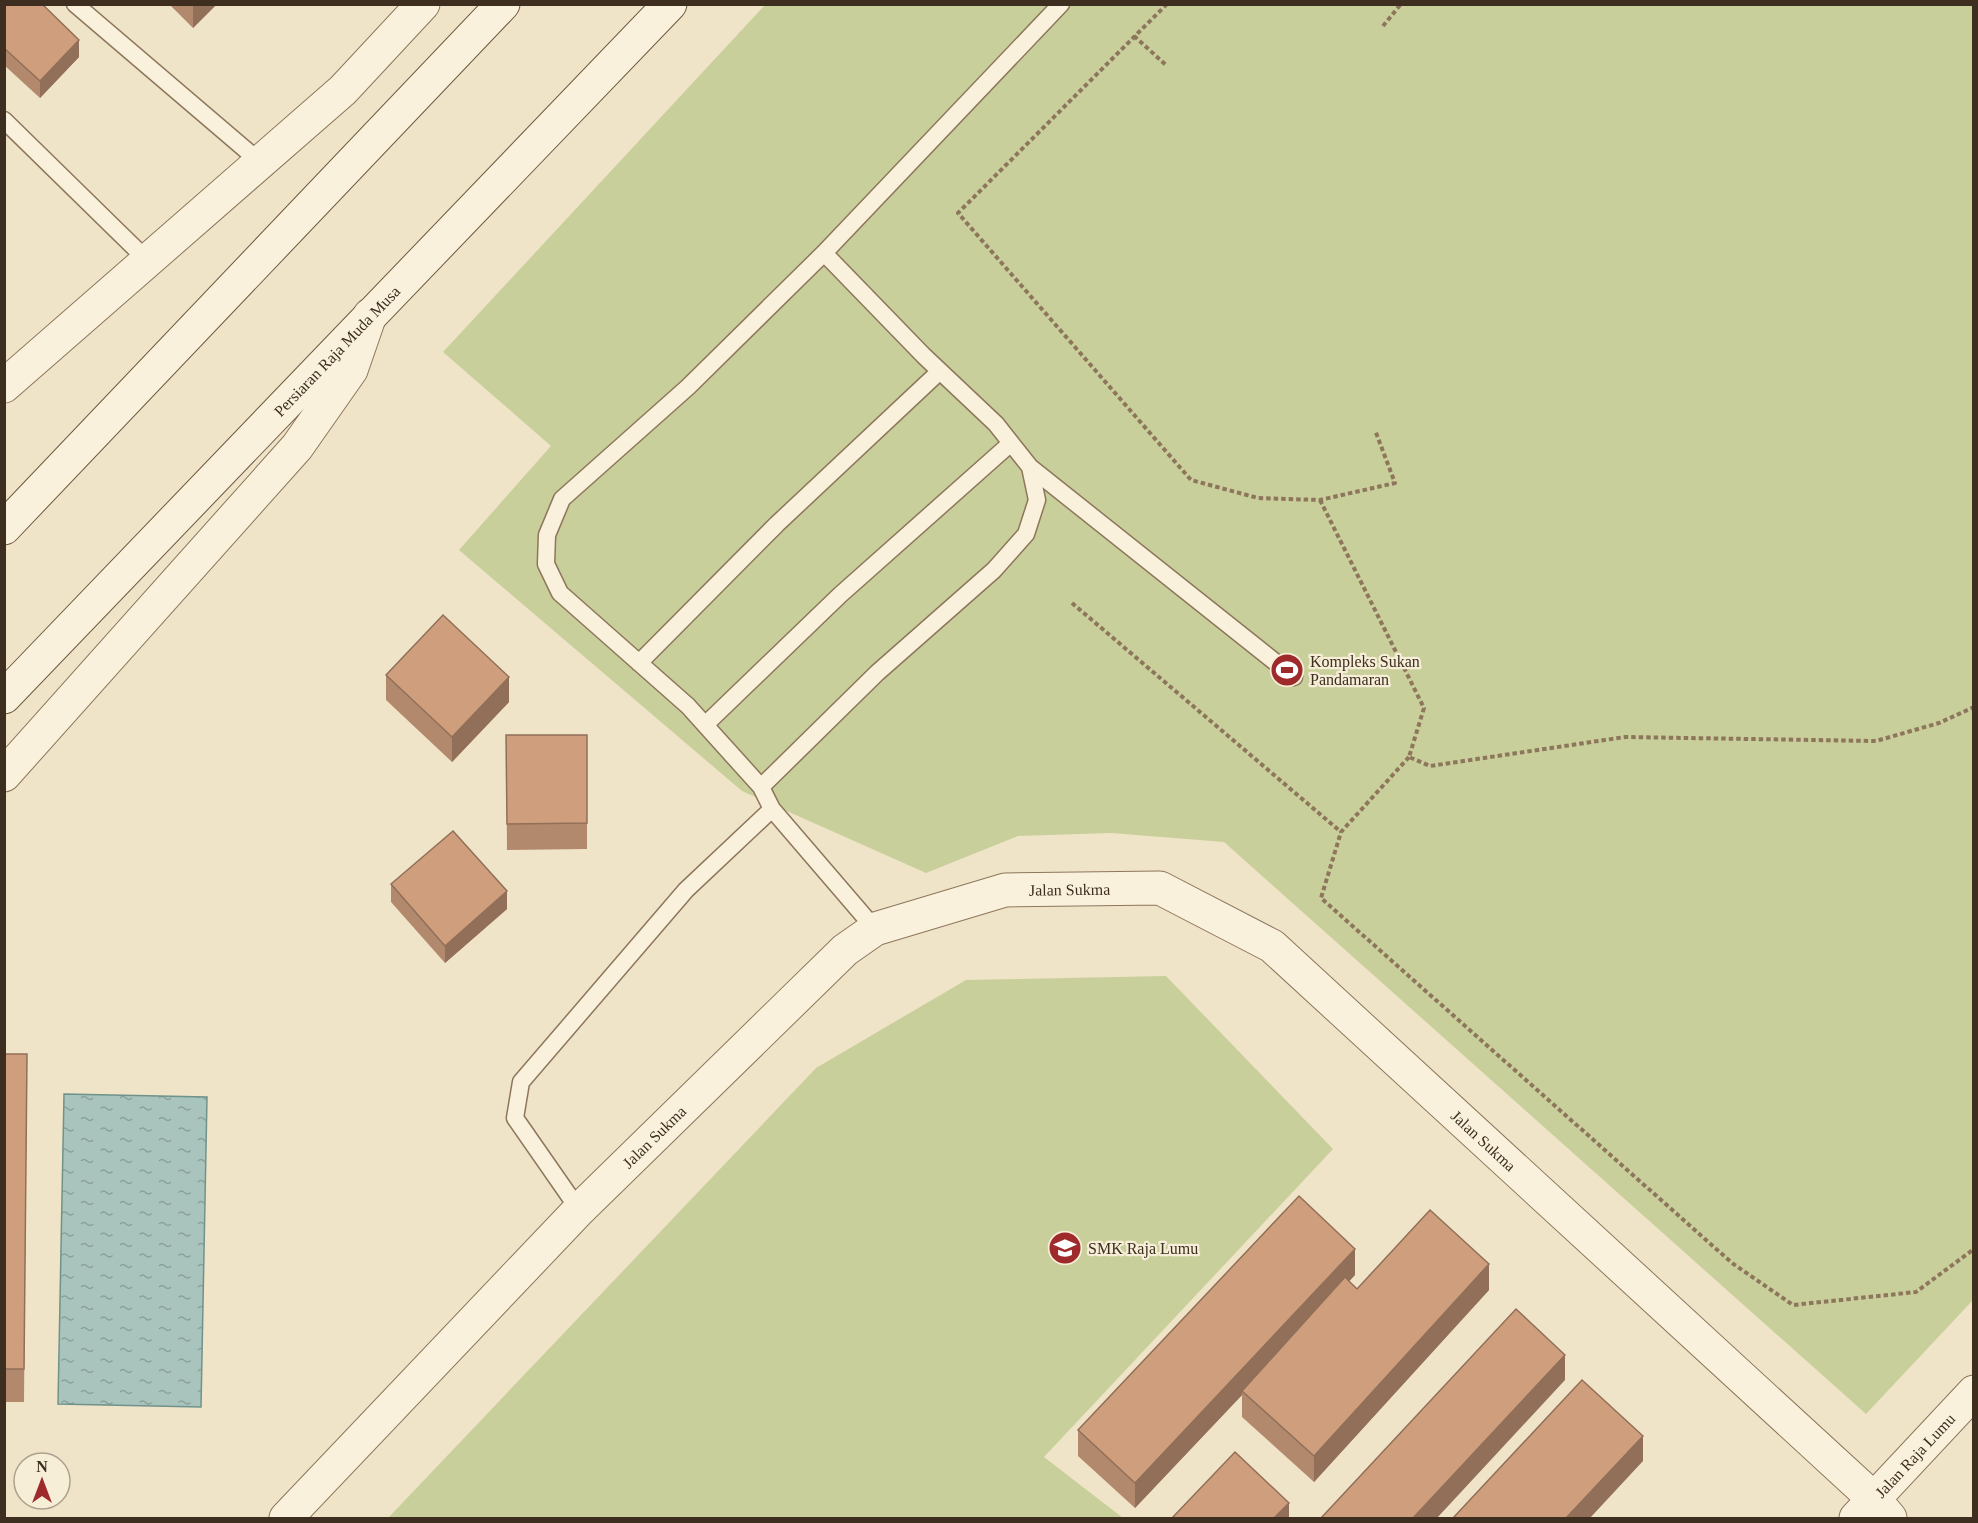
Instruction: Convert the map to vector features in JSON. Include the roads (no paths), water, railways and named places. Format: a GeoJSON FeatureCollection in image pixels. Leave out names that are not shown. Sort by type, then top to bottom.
{"type":"FeatureCollection","features":[{"type":"Feature","properties":{"kind":"street"},"geometry":{"type":"LineString","coordinates":[[4,386],[343,90],[423,4]]}},
{"type":"Feature","properties":{"kind":"street"},"geometry":{"type":"LineString","coordinates":[[4,528],[503,4]]}},
{"type":"Feature","properties":{"kind":"street","name":"Persiaran Raja Muda Musa"},"geometry":{"type":"LineString","coordinates":[[4,697],[670,4]]}},
{"type":"Feature","properties":{"kind":"street"},"geometry":{"type":"LineString","coordinates":[[4,776],[297,447],[351,370],[370,315]]}},
{"type":"Feature","properties":{"kind":"street","name":"Jalan Sukma"},"geometry":{"type":"LineString","coordinates":[[286,1518],[579,1210],[845,950],[875,929],[1005,890],[1160,888],[1272,946],[1873,1512]]}},
{"type":"Feature","properties":{"kind":"street","name":"Jalan Raja Lumu"},"geometry":{"type":"LineString","coordinates":[[1873,1512],[1974,1392]]}},
{"type":"Feature","properties":{"kind":"lane"},"geometry":{"type":"LineString","coordinates":[[75,4],[260,162]]}},
{"type":"Feature","properties":{"kind":"lane"},"geometry":{"type":"LineString","coordinates":[[875,929],[772,809],[761,788],[688,706],[560,593],[546,564],[547,535],[562,499],[688,387],[824,253],[1061,4]]}},
{"type":"Feature","properties":{"kind":"lane"},"geometry":{"type":"LineString","coordinates":[[4,120],[147,260]]}},
{"type":"Feature","properties":{"kind":"lane"},"geometry":{"type":"LineString","coordinates":[[824,253],[940,371],[996,424],[1030,467],[1294,676]]}},
{"type":"Feature","properties":{"kind":"lane"},"geometry":{"type":"LineString","coordinates":[[639,663],[777,524],[940,371]]}},
{"type":"Feature","properties":{"kind":"lane"},"geometry":{"type":"LineString","coordinates":[[705,725],[840,595],[1011,443]]}},
{"type":"Feature","properties":{"kind":"lane"},"geometry":{"type":"LineString","coordinates":[[761,788],[877,673],[994,570],[1026,534],[1037,500],[1030,467]]}},
{"type":"Feature","properties":{"kind":"lane"},"geometry":{"type":"LineString","coordinates":[[579,1210],[515,1118],[521,1082],[686,890],[772,809]]}},
{"type":"Feature","properties":{"kind":"water"},"geometry":{"type":"Polygon","coordinates":[[[64,1094],[207,1097],[201,1407],[58,1404],[64,1094]]]}},
{"type":"Feature","properties":{"kind":"place","name":"Kompleks Sukan Pandamaran"},"geometry":{"type":"Point","coordinates":[1287,670]}},
{"type":"Feature","properties":{"kind":"place","name":"SMK Raja Lumu"},"geometry":{"type":"Point","coordinates":[1065,1248]}}]}
